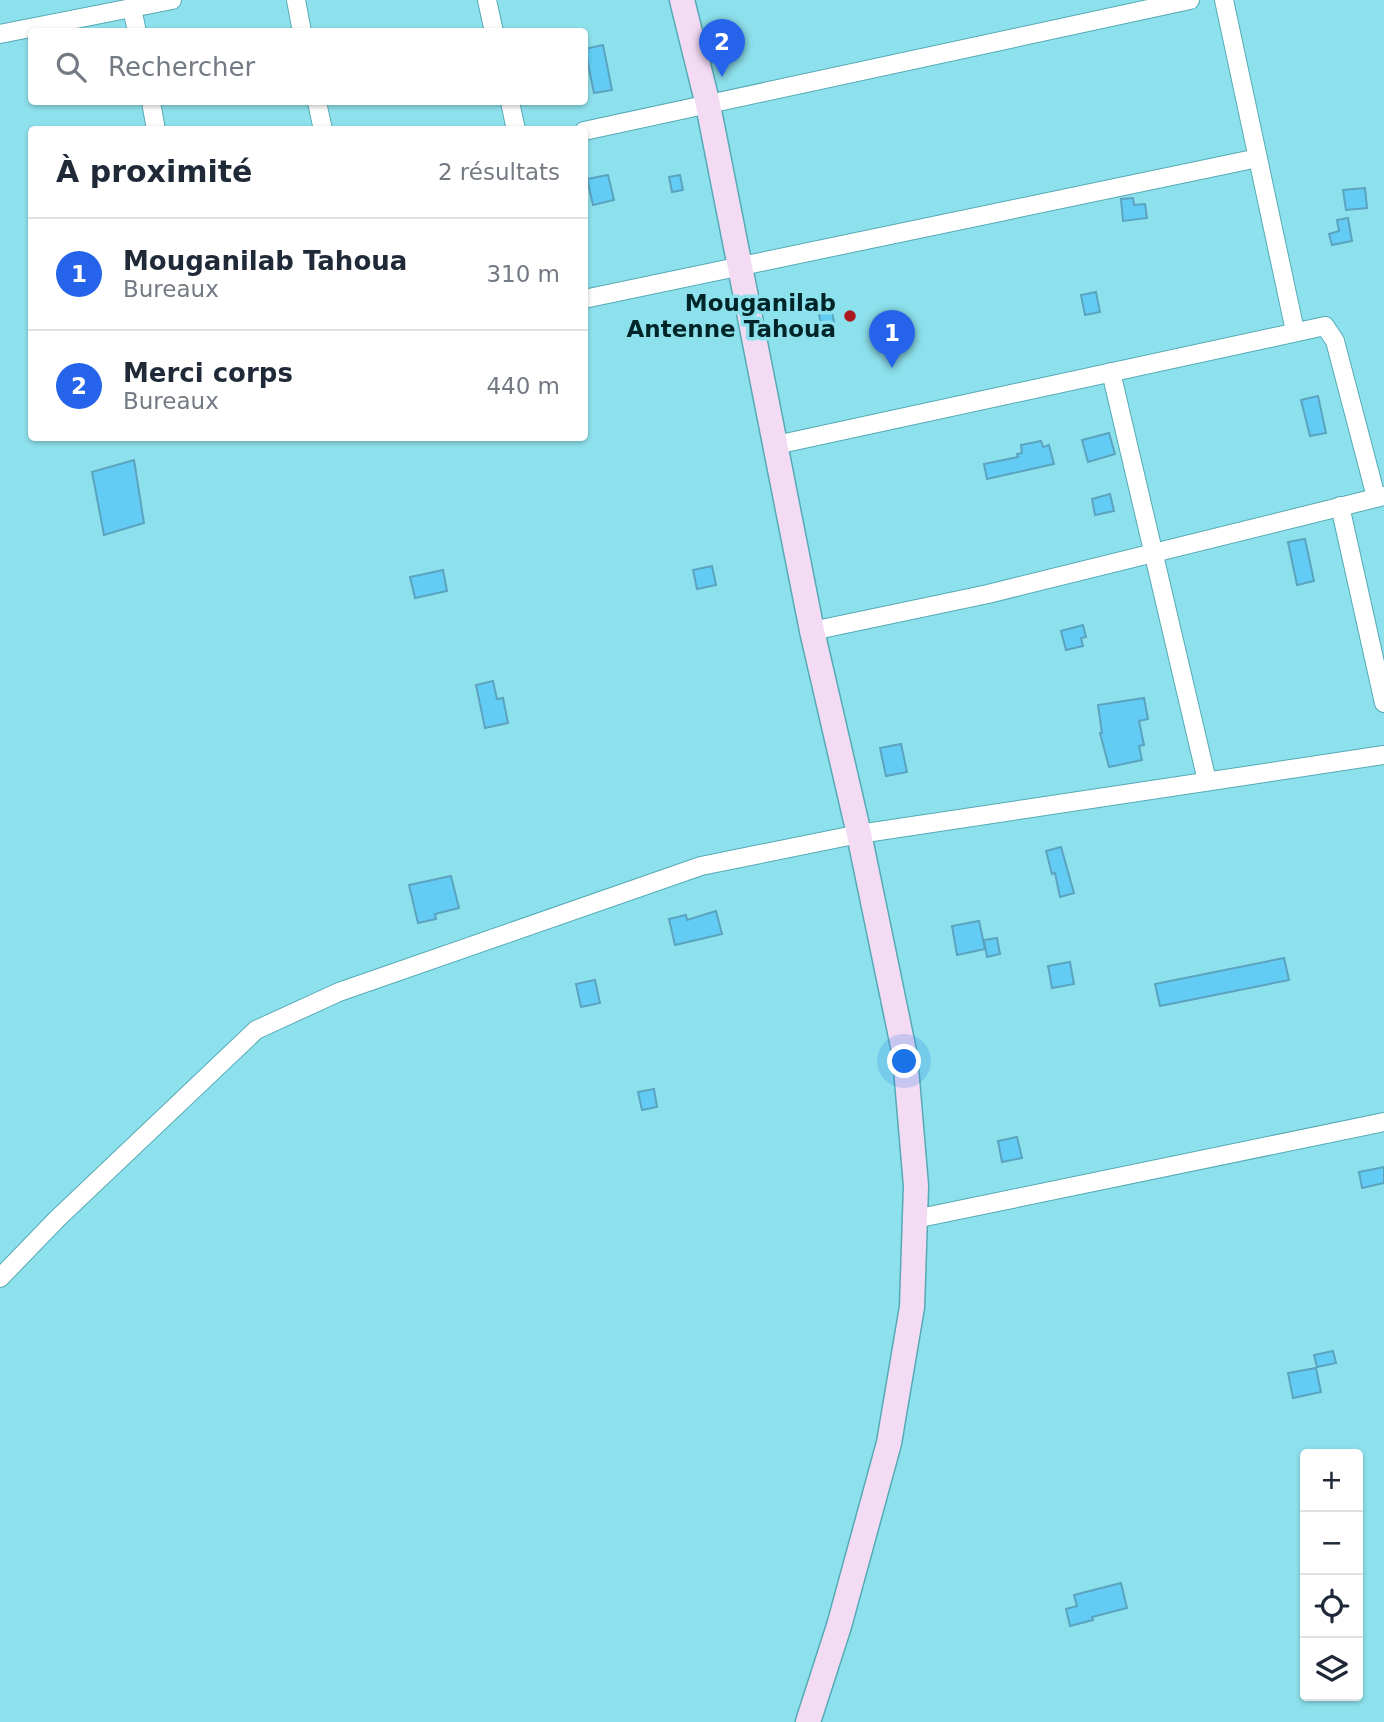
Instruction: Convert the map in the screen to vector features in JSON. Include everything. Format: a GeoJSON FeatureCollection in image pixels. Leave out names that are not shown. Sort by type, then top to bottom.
{"type":"FeatureCollection","features":[{"type":"Feature","properties":{"kind":"street"},"geometry":{"type":"LineString","coordinates":[[30,28],[172,0]]}},
{"type":"Feature","properties":{"kind":"street"},"geometry":{"type":"LineString","coordinates":[[296,0],[301,28]]}},
{"type":"Feature","properties":{"kind":"street"},"geometry":{"type":"LineString","coordinates":[[487,0],[493,28]]}},
{"type":"Feature","properties":{"kind":"street"},"geometry":{"type":"LineString","coordinates":[[682,0],[708,105],[812,631],[859,834],[905,1056],[916,1186],[912,1307],[889,1443],[839,1626],[808,1722]]}},
{"type":"Feature","properties":{"kind":"street"},"geometry":{"type":"LineString","coordinates":[[588,130],[1190,0]]}},
{"type":"Feature","properties":{"kind":"street"},"geometry":{"type":"LineString","coordinates":[[1224,0],[1295,331]]}},
{"type":"Feature","properties":{"kind":"street"},"geometry":{"type":"LineString","coordinates":[[132,8],[136,28]]}},
{"type":"Feature","properties":{"kind":"street"},"geometry":{"type":"LineString","coordinates":[[0,34],[28,28]]}},
{"type":"Feature","properties":{"kind":"street"},"geometry":{"type":"LineString","coordinates":[[151,105],[155,126]]}},
{"type":"Feature","properties":{"kind":"street"},"geometry":{"type":"LineString","coordinates":[[318,105],[322,126]]}},
{"type":"Feature","properties":{"kind":"street"},"geometry":{"type":"LineString","coordinates":[[511,105],[515,126]]}},
{"type":"Feature","properties":{"kind":"street"},"geometry":{"type":"LineString","coordinates":[[588,298],[1258,158]]}},
{"type":"Feature","properties":{"kind":"street"},"geometry":{"type":"LineString","coordinates":[[776,445],[1325,326],[1335,341],[1380,497],[988,594],[812,631]]}},
{"type":"Feature","properties":{"kind":"street"},"geometry":{"type":"LineString","coordinates":[[1111,372],[1207,781]]}},
{"type":"Feature","properties":{"kind":"street"},"geometry":{"type":"LineString","coordinates":[[1340,506],[1384,703]]}},
{"type":"Feature","properties":{"kind":"street"},"geometry":{"type":"LineString","coordinates":[[0,1278],[57,1219],[256,1030],[339,992],[701,866],[859,834],[1384,755]]}},
{"type":"Feature","properties":{"kind":"street"},"geometry":{"type":"LineString","coordinates":[[915,1219],[1384,1122]]}},
{"type":"Feature","properties":{"kind":"building"},"geometry":{"type":"Polygon","coordinates":[[[603,45],[612,90],[594,93],[588,48],[603,45]]]}},
{"type":"Feature","properties":{"kind":"building"},"geometry":{"type":"Polygon","coordinates":[[[608,175],[614,200],[593,205],[588,179],[608,175]]]}},
{"type":"Feature","properties":{"kind":"building"},"geometry":{"type":"Polygon","coordinates":[[[680,175],[683,190],[672,192],[669,177],[680,175]]]}},
{"type":"Feature","properties":{"kind":"building"},"geometry":{"type":"Polygon","coordinates":[[[1365,188],[1367,208],[1346,210],[1343,190],[1365,188]]]}},
{"type":"Feature","properties":{"kind":"building"},"geometry":{"type":"Polygon","coordinates":[[[1133,198],[1134,205],[1145,204],[1147,218],[1123,221],[1121,199],[1133,198]]]}},
{"type":"Feature","properties":{"kind":"building"},"geometry":{"type":"Polygon","coordinates":[[[1348,218],[1352,241],[1332,245],[1329,234],[1339,231],[1337,220],[1348,218]]]}},
{"type":"Feature","properties":{"kind":"building"},"geometry":{"type":"Polygon","coordinates":[[[1096,292],[1100,312],[1085,315],[1081,295],[1096,292]]]}},
{"type":"Feature","properties":{"kind":"building"},"geometry":{"type":"Polygon","coordinates":[[[831,307],[834,322],[821,325],[818,309],[831,307]]]}},
{"type":"Feature","properties":{"kind":"building"},"geometry":{"type":"Polygon","coordinates":[[[1318,396],[1326,433],[1310,436],[1301,400],[1318,396]]]}},
{"type":"Feature","properties":{"kind":"building"},"geometry":{"type":"Polygon","coordinates":[[[1109,433],[1115,454],[1088,462],[1082,440],[1109,433]]]}},
{"type":"Feature","properties":{"kind":"building"},"geometry":{"type":"Polygon","coordinates":[[[1041,441],[1043,447],[1049,445],[1054,464],[987,479],[984,464],[1018,457],[1017,454],[1022,453],[1021,445],[1041,441]]]}},
{"type":"Feature","properties":{"kind":"building"},"geometry":{"type":"Polygon","coordinates":[[[134,460],[144,523],[104,535],[92,472],[134,460]]]}},
{"type":"Feature","properties":{"kind":"building"},"geometry":{"type":"Polygon","coordinates":[[[1110,494],[1114,511],[1095,515],[1092,499],[1110,494]]]}},
{"type":"Feature","properties":{"kind":"building"},"geometry":{"type":"Polygon","coordinates":[[[1305,539],[1314,581],[1297,585],[1288,542],[1305,539]]]}},
{"type":"Feature","properties":{"kind":"building"},"geometry":{"type":"Polygon","coordinates":[[[712,566],[716,585],[697,589],[693,570],[712,566]]]}},
{"type":"Feature","properties":{"kind":"building"},"geometry":{"type":"Polygon","coordinates":[[[443,570],[447,591],[415,598],[410,577],[443,570]]]}},
{"type":"Feature","properties":{"kind":"building"},"geometry":{"type":"Polygon","coordinates":[[[1083,625],[1086,637],[1081,638],[1083,646],[1066,650],[1061,631],[1083,625]]]}},
{"type":"Feature","properties":{"kind":"building"},"geometry":{"type":"Polygon","coordinates":[[[493,681],[497,699],[503,698],[508,723],[485,728],[476,685],[493,681]]]}},
{"type":"Feature","properties":{"kind":"building"},"geometry":{"type":"Polygon","coordinates":[[[1144,698],[1148,719],[1139,721],[1144,745],[1139,746],[1142,760],[1109,767],[1100,733],[1098,705],[1144,698]]]}},
{"type":"Feature","properties":{"kind":"building"},"geometry":{"type":"Polygon","coordinates":[[[901,744],[907,772],[886,776],[880,748],[901,744]]]}},
{"type":"Feature","properties":{"kind":"building"},"geometry":{"type":"Polygon","coordinates":[[[1061,847],[1074,893],[1060,897],[1055,873],[1052,874],[1046,851],[1061,847]]]}},
{"type":"Feature","properties":{"kind":"building"},"geometry":{"type":"Polygon","coordinates":[[[451,876],[459,908],[435,914],[436,919],[418,923],[409,885],[451,876]]]}},
{"type":"Feature","properties":{"kind":"building"},"geometry":{"type":"Polygon","coordinates":[[[716,911],[722,934],[675,945],[669,919],[686,915],[687,920],[716,911]]]}},
{"type":"Feature","properties":{"kind":"building"},"geometry":{"type":"Polygon","coordinates":[[[979,921],[985,949],[957,955],[952,926],[979,921]]]}},
{"type":"Feature","properties":{"kind":"building"},"geometry":{"type":"Polygon","coordinates":[[[997,938],[1000,954],[987,957],[984,940],[997,938]]]}},
{"type":"Feature","properties":{"kind":"building"},"geometry":{"type":"Polygon","coordinates":[[[1284,958],[1289,980],[1160,1006],[1155,984],[1284,958]]]}},
{"type":"Feature","properties":{"kind":"building"},"geometry":{"type":"Polygon","coordinates":[[[1070,962],[1074,984],[1052,988],[1048,966],[1070,962]]]}},
{"type":"Feature","properties":{"kind":"building"},"geometry":{"type":"Polygon","coordinates":[[[595,980],[600,1003],[581,1007],[576,984],[595,980]]]}},
{"type":"Feature","properties":{"kind":"building"},"geometry":{"type":"Polygon","coordinates":[[[654,1089],[657,1107],[642,1110],[638,1092],[654,1089]]]}},
{"type":"Feature","properties":{"kind":"building"},"geometry":{"type":"Polygon","coordinates":[[[1017,1137],[1022,1158],[1002,1162],[998,1141],[1017,1137]]]}},
{"type":"Feature","properties":{"kind":"building"},"geometry":{"type":"Polygon","coordinates":[[[1384,1167],[1384,1183],[1362,1188],[1359,1172],[1384,1167]]]}},
{"type":"Feature","properties":{"kind":"building"},"geometry":{"type":"Polygon","coordinates":[[[1333,1351],[1336,1363],[1317,1367],[1314,1355],[1333,1351]]]}},
{"type":"Feature","properties":{"kind":"building"},"geometry":{"type":"Polygon","coordinates":[[[1316,1368],[1321,1392],[1293,1398],[1288,1373],[1316,1368]]]}},
{"type":"Feature","properties":{"kind":"building"},"geometry":{"type":"Polygon","coordinates":[[[1121,1583],[1127,1608],[1070,1626],[1066,1609],[1077,1606],[1074,1595],[1121,1583]]]}},
{"type":"Feature","properties":{"kind":"place","name":"Merci corps"},"geometry":{"type":"Point","coordinates":[722,77]}},
{"type":"Feature","properties":{"kind":"place","name":"Mouganilab Antenne Tahoua"},"geometry":{"type":"Point","coordinates":[850,316]}},
{"type":"Feature","properties":{"kind":"place","name":"Mouganilab Tahoua"},"geometry":{"type":"Point","coordinates":[892,368]}}]}
